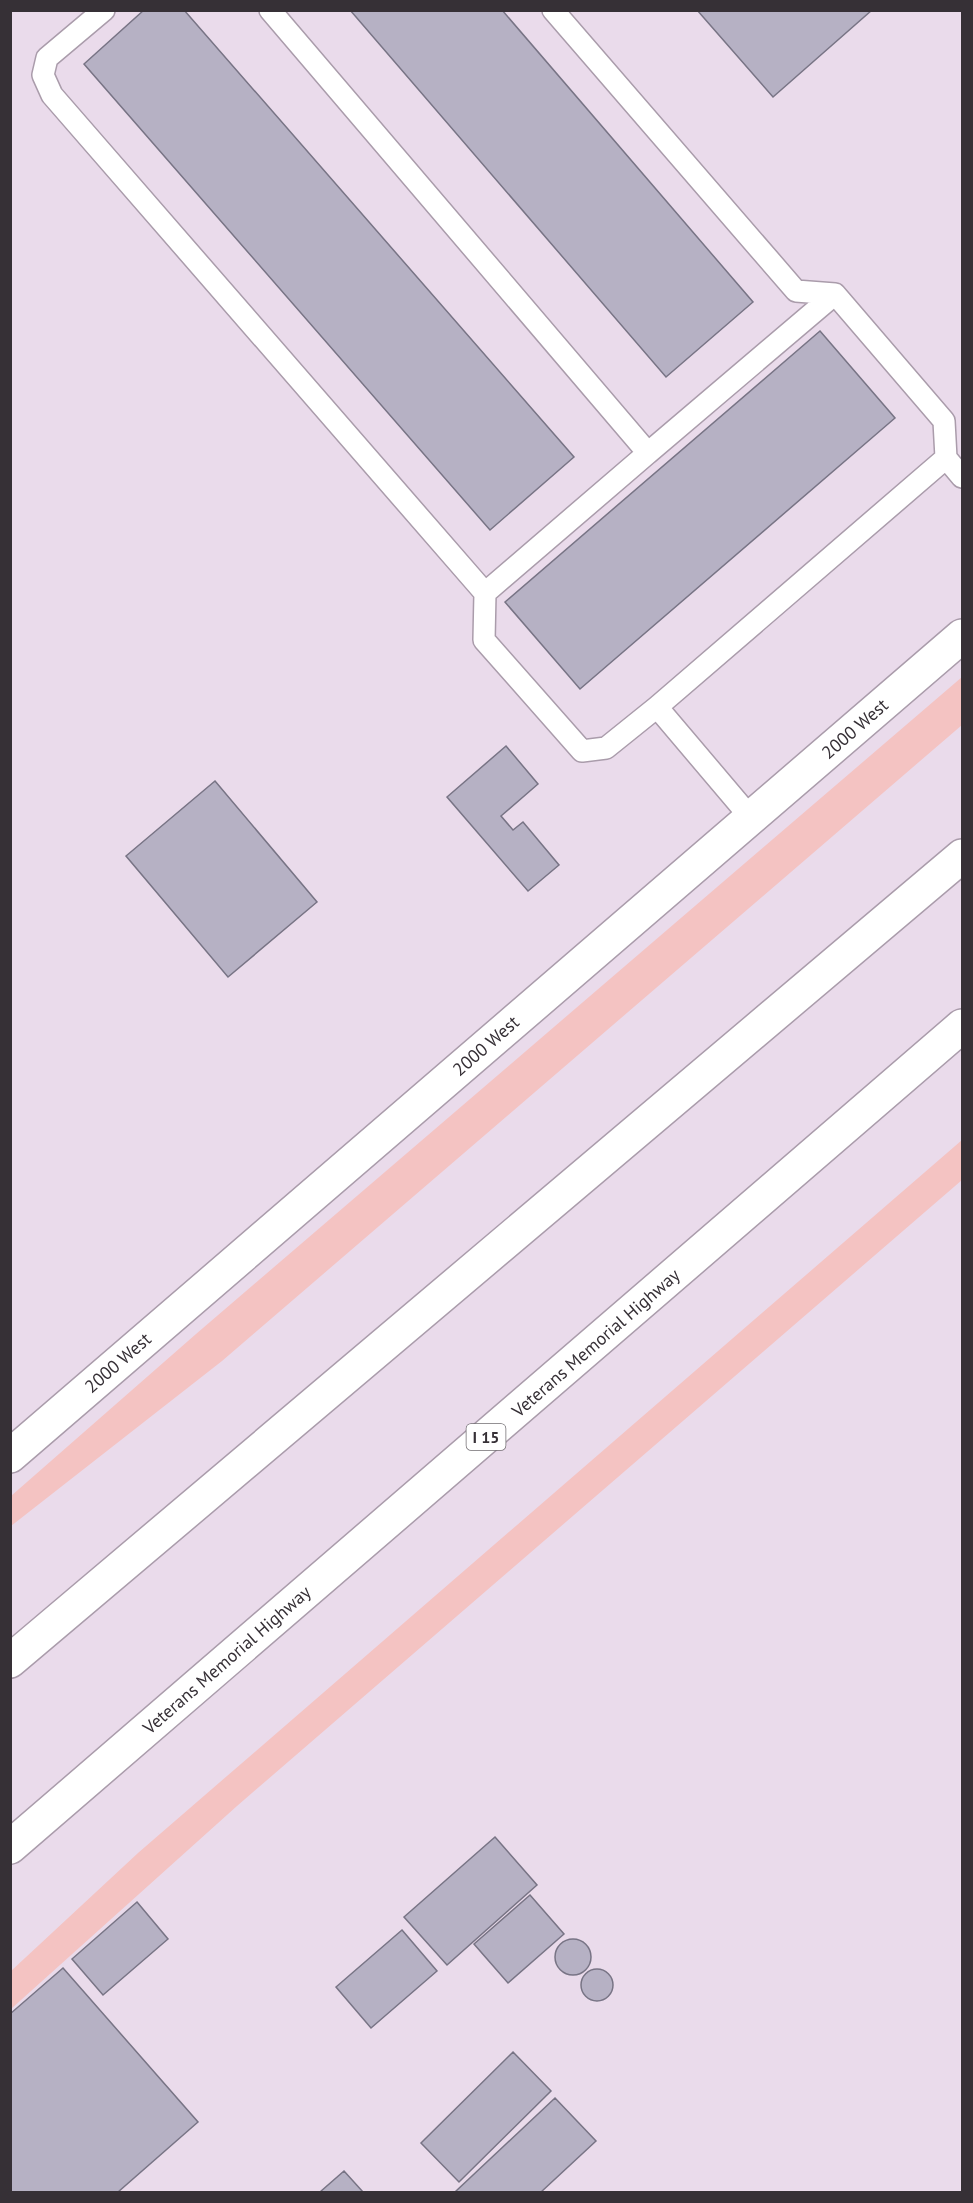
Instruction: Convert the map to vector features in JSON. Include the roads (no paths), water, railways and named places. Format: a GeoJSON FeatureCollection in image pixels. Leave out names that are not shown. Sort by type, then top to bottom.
{"type":"FeatureCollection","features":[{"type":"Feature","properties":{"kind":"main road","name":"2000 West"},"geometry":{"type":"LineString","coordinates":[[10,1456],[963,636]]}},
{"type":"Feature","properties":{"kind":"main road"},"geometry":{"type":"LineString","coordinates":[[10,1660],[963,856]]}},
{"type":"Feature","properties":{"kind":"main road","name":"Veterans Memorial Highway"},"geometry":{"type":"LineString","coordinates":[[10,1847],[963,1026]]}},
{"type":"Feature","properties":{"kind":"lane"},"geometry":{"type":"LineString","coordinates":[[104,10],[47,58],[43,75],[52,95],[485,593],[484,639],[582,751],[606,748],[657,707],[946,458]]}},
{"type":"Feature","properties":{"kind":"lane"},"geometry":{"type":"LineString","coordinates":[[270,10],[648,453]]}},
{"type":"Feature","properties":{"kind":"lane"},"geometry":{"type":"LineString","coordinates":[[553,10],[796,291],[835,294],[944,421],[946,458],[963,477]]}},
{"type":"Feature","properties":{"kind":"lane"},"geometry":{"type":"LineString","coordinates":[[485,593],[835,294]]}},
{"type":"Feature","properties":{"kind":"lane"},"geometry":{"type":"LineString","coordinates":[[657,707],[751,818]]}}]}
